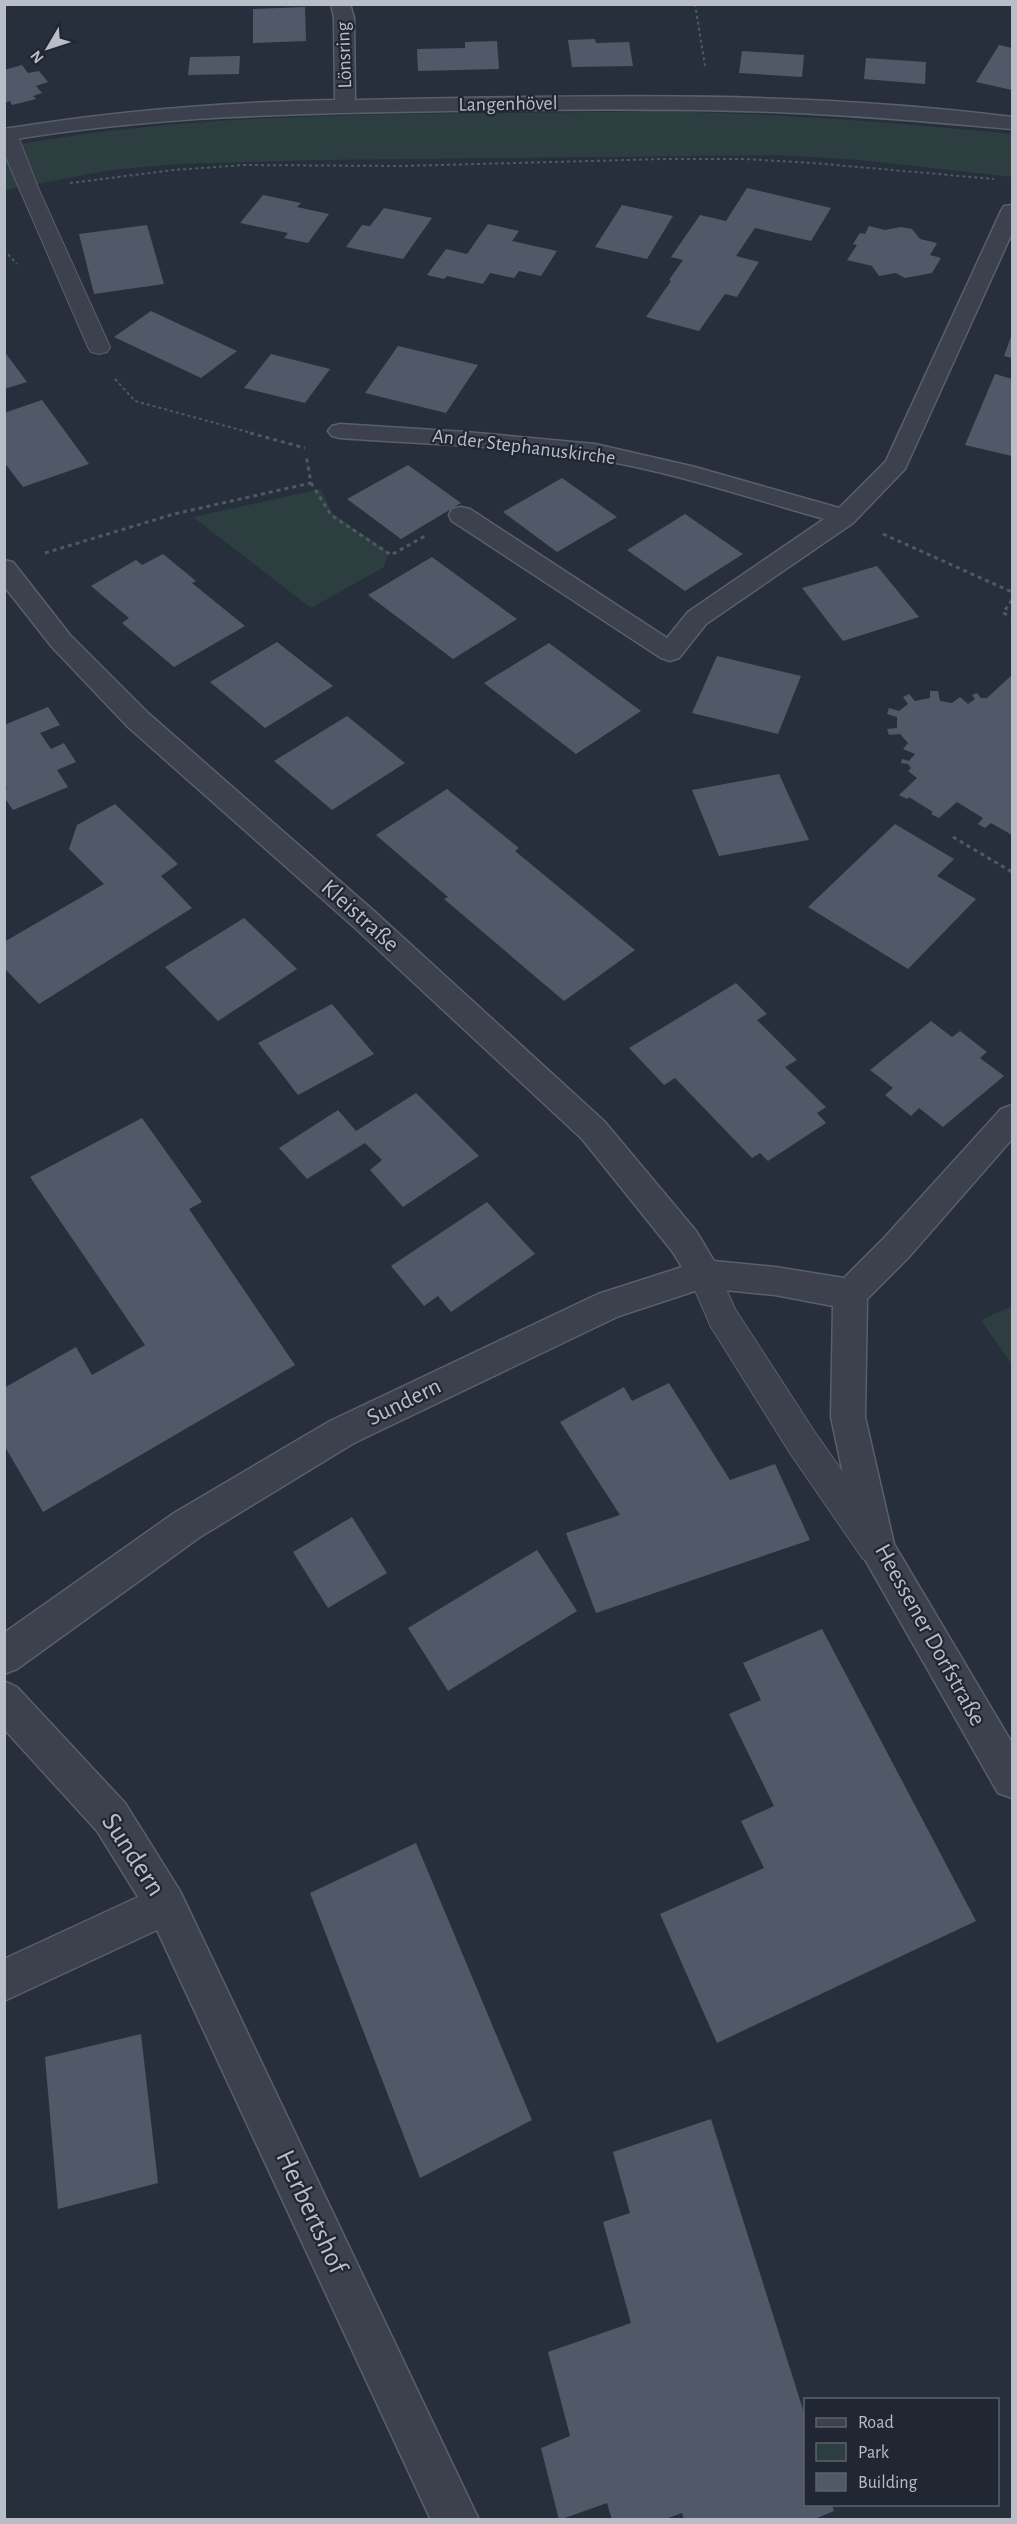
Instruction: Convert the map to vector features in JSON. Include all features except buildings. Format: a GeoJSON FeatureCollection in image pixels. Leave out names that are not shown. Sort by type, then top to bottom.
{"type":"FeatureCollection","features":[{"type":"Feature","properties":{"kind":"street","name":"Lönsring"},"geometry":{"type":"LineString","coordinates":[[340,4],[344,18],[345,105]]}},
{"type":"Feature","properties":{"kind":"street","name":"Langenhövel"},"geometry":{"type":"LineString","coordinates":[[6,134],[65,124],[194,112],[345,105],[711,103],[886,112],[1012,123]]}},
{"type":"Feature","properties":{"kind":"street"},"geometry":{"type":"LineString","coordinates":[[461,515],[670,652],[697,618],[844,517],[896,464],[1012,211]]}},
{"type":"Feature","properties":{"kind":"street","name":"An der Stephanuskirche"},"geometry":{"type":"LineString","coordinates":[[340,430],[466,439],[595,452],[695,475],[844,517]]}},
{"type":"Feature","properties":{"kind":"street","name":"Kleistraße"},"geometry":{"type":"LineString","coordinates":[[4,567],[61,641],[138,720],[365,920],[593,1130],[684,1241],[704,1274]]}},
{"type":"Feature","properties":{"kind":"street"},"geometry":{"type":"LineString","coordinates":[[850,1294],[896,1248],[1012,1118]]}},
{"type":"Feature","properties":{"kind":"street","name":"Sundern"},"geometry":{"type":"LineString","coordinates":[[4,1656],[187,1525],[342,1432],[610,1304],[704,1274],[775,1281],[850,1294]]}},
{"type":"Feature","properties":{"kind":"street","name":"Heessener Dorfstraße"},"geometry":{"type":"LineString","coordinates":[[850,1294],[848,1417],[877,1549],[1012,1779]]}},
{"type":"Feature","properties":{"kind":"street","name":"Sundern"},"geometry":{"type":"LineString","coordinates":[[4,1700],[111,1817],[166,1905],[4,1981]]}},
{"type":"Feature","properties":{"kind":"street","name":"Herbertshof"},"geometry":{"type":"LineString","coordinates":[[166,1905],[456,2520]]}},
{"type":"Feature","properties":{"kind":"lane"},"geometry":{"type":"LineString","coordinates":[[6,134],[99,347]]}},
{"type":"Feature","properties":{"kind":"lane"},"geometry":{"type":"LineString","coordinates":[[704,1274],[722,1317],[802,1442],[877,1549]]}},
{"type":"Feature","properties":{"kind":"path"},"geometry":{"type":"LineString","coordinates":[[695,4],[711,103]]}},
{"type":"Feature","properties":{"kind":"path"},"geometry":{"type":"LineString","coordinates":[[29,190],[116,176],[244,165],[403,166],[664,159],[744,159],[813,163],[1003,180]]}},
{"type":"Feature","properties":{"kind":"path"},"geometry":{"type":"LineString","coordinates":[[4,250],[23,270]]}},
{"type":"Feature","properties":{"kind":"path"},"geometry":{"type":"LineString","coordinates":[[112,376],[135,401],[305,448],[312,483],[331,515],[391,555],[461,515]]}},
{"type":"Feature","properties":{"kind":"path"},"geometry":{"type":"LineString","coordinates":[[38,556],[118,529],[218,503],[312,483]]}},
{"type":"Feature","properties":{"kind":"path"},"geometry":{"type":"LineString","coordinates":[[844,517],[1012,592]]}},
{"type":"Feature","properties":{"kind":"path"},"geometry":{"type":"LineString","coordinates":[[1012,600],[1003,613],[1012,616]]}},
{"type":"Feature","properties":{"kind":"path"},"geometry":{"type":"LineString","coordinates":[[953,837],[1012,872]]}},
{"type":"Feature","properties":{"kind":"green space"},"geometry":{"type":"Polygon","coordinates":[[[649,111],[831,119],[1012,134],[1012,177],[860,160],[776,155],[317,160],[177,164],[111,170],[5,190],[5,147],[84,134],[245,119],[649,111]]]}},
{"type":"Feature","properties":{"kind":"green space"},"geometry":{"type":"Polygon","coordinates":[[[321,489],[332,513],[388,552],[384,567],[311,608],[193,517],[321,489]]]}},
{"type":"Feature","properties":{"kind":"green space"},"geometry":{"type":"Polygon","coordinates":[[[1012,1306],[1012,1365],[981,1320],[1012,1306]]]}}]}
